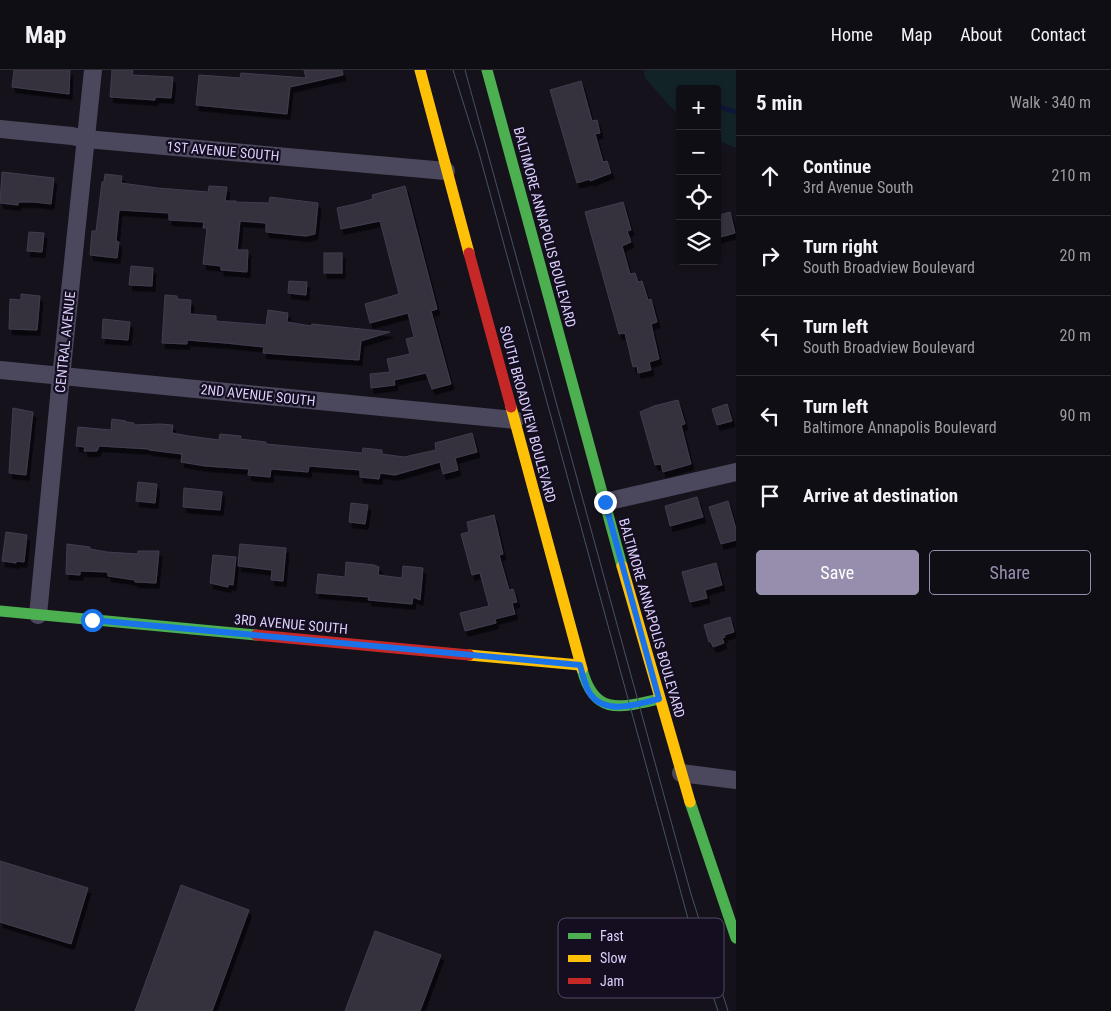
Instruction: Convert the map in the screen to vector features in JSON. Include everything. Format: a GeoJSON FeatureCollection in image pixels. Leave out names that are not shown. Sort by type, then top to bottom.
{"type":"FeatureCollection","features":[{"type":"Feature","properties":{"kind":"street","name":"CENTRAL AVENUE"},"geometry":{"type":"LineString","coordinates":[[38,615],[93,70]]}},
{"type":"Feature","properties":{"kind":"street","name":"SOUTH BROADVIEW BOULEVARD"},"geometry":{"type":"LineString","coordinates":[[420,70],[586,685],[591,695],[606,705],[624,706],[659,699]]}},
{"type":"Feature","properties":{"kind":"street","name":"BALTIMORE ANNAPOLIS BOULEVARD"},"geometry":{"type":"LineString","coordinates":[[487,70],[659,699],[704,846],[736,938]]}},
{"type":"Feature","properties":{"kind":"street","name":"1ST AVENUE SOUTH"},"geometry":{"type":"LineString","coordinates":[[0,129],[86,139],[446,171]]}},
{"type":"Feature","properties":{"kind":"street","name":"2ND AVENUE SOUTH"},"geometry":{"type":"LineString","coordinates":[[0,370],[515,420]]}},
{"type":"Feature","properties":{"kind":"street"},"geometry":{"type":"LineString","coordinates":[[605,502],[736,472]]}},
{"type":"Feature","properties":{"kind":"street","name":"3RD AVENUE SOUTH"},"geometry":{"type":"LineString","coordinates":[[0,611],[580,665]]}},
{"type":"Feature","properties":{"kind":"street"},"geometry":{"type":"LineString","coordinates":[[681,773],[736,780]]}},
{"type":"Feature","properties":{"kind":"shaded area"},"geometry":{"type":"Polygon","coordinates":[[[644,70],[736,70],[736,148],[721,142],[721,85],[676,85],[676,113],[645,78],[644,70]]]}},
{"type":"Feature","properties":{"kind":"building"},"geometry":{"type":"Polygon","coordinates":[[[14,70],[70,70],[69,94],[12,87],[14,70]]]}},
{"type":"Feature","properties":{"kind":"building"},"geometry":{"type":"Polygon","coordinates":[[[112,70],[133,70],[132,75],[173,77],[171,98],[155,97],[155,100],[110,97],[112,70]]]}},
{"type":"Feature","properties":{"kind":"building"},"geometry":{"type":"Polygon","coordinates":[[[304,70],[342,70],[343,75],[290,87],[287,114],[196,105],[199,75],[240,78],[241,73],[306,78],[304,70]]]}},
{"type":"Feature","properties":{"kind":"building"},"geometry":{"type":"Polygon","coordinates":[[[581,81],[592,121],[597,120],[600,133],[595,134],[603,162],[607,161],[611,173],[590,181],[590,179],[577,183],[550,90],[581,81]]]}},
{"type":"Feature","properties":{"kind":"building"},"geometry":{"type":"Polygon","coordinates":[[[2,172],[54,178],[51,204],[34,202],[18,202],[18,205],[0,203],[2,172]]]}},
{"type":"Feature","properties":{"kind":"building"},"geometry":{"type":"Polygon","coordinates":[[[105,174],[122,176],[121,183],[158,188],[208,192],[209,186],[227,187],[225,201],[269,203],[270,197],[318,203],[315,234],[306,236],[266,232],[266,223],[240,221],[237,250],[248,250],[247,272],[221,270],[221,266],[203,264],[207,228],[203,228],[204,222],[169,220],[169,213],[119,210],[116,241],[119,242],[117,258],[90,255],[92,231],[96,231],[102,182],[104,182],[105,174]]]}},
{"type":"Feature","properties":{"kind":"building"},"geometry":{"type":"Polygon","coordinates":[[[405,186],[437,309],[431,311],[451,384],[432,389],[426,373],[394,380],[395,385],[371,388],[370,374],[390,372],[387,359],[410,354],[406,339],[414,337],[408,313],[370,323],[365,304],[399,294],[380,221],[341,229],[337,208],[373,199],[372,195],[405,186]]]}},
{"type":"Feature","properties":{"kind":"building"},"geometry":{"type":"Polygon","coordinates":[[[623,202],[631,230],[627,231],[631,242],[622,246],[630,274],[635,273],[638,282],[642,281],[648,300],[651,299],[657,322],[651,324],[659,359],[649,362],[651,370],[638,373],[637,366],[633,367],[625,333],[619,334],[585,212],[623,202]]]}},
{"type":"Feature","properties":{"kind":"building"},"geometry":{"type":"Polygon","coordinates":[[[730,212],[735,233],[721,237],[721,215],[730,212]]]}},
{"type":"Feature","properties":{"kind":"building"},"geometry":{"type":"Polygon","coordinates":[[[29,232],[44,233],[42,252],[27,251],[29,232]]]}},
{"type":"Feature","properties":{"kind":"building"},"geometry":{"type":"Polygon","coordinates":[[[324,253],[342,253],[342,273],[324,273],[324,253]]]}},
{"type":"Feature","properties":{"kind":"building"},"geometry":{"type":"Polygon","coordinates":[[[131,266],[153,268],[152,286],[129,285],[131,266]]]}},
{"type":"Feature","properties":{"kind":"building"},"geometry":{"type":"Polygon","coordinates":[[[289,281],[307,282],[306,295],[288,293],[289,281]]]}},
{"type":"Feature","properties":{"kind":"building"},"geometry":{"type":"Polygon","coordinates":[[[21,294],[40,296],[37,330],[9,329],[10,299],[21,300],[21,294]]]}},
{"type":"Feature","properties":{"kind":"building"},"geometry":{"type":"Polygon","coordinates":[[[165,295],[177,296],[177,299],[191,300],[190,314],[216,316],[216,321],[266,325],[268,310],[288,313],[287,322],[311,326],[312,324],[390,332],[361,341],[359,360],[263,353],[264,347],[225,343],[187,340],[187,344],[162,343],[165,295]]]}},
{"type":"Feature","properties":{"kind":"building"},"geometry":{"type":"Polygon","coordinates":[[[103,319],[130,322],[128,340],[102,338],[103,319]]]}},
{"type":"Feature","properties":{"kind":"building"},"geometry":{"type":"Polygon","coordinates":[[[678,400],[685,424],[681,425],[691,464],[663,472],[661,464],[655,465],[640,412],[654,406],[678,400]]]}},
{"type":"Feature","properties":{"kind":"building"},"geometry":{"type":"Polygon","coordinates":[[[727,404],[732,421],[717,425],[712,409],[727,404]]]}},
{"type":"Feature","properties":{"kind":"building"},"geometry":{"type":"Polygon","coordinates":[[[13,408],[33,412],[26,475],[9,473],[13,408]]]}},
{"type":"Feature","properties":{"kind":"building"},"geometry":{"type":"Polygon","coordinates":[[[112,419],[134,423],[134,425],[173,425],[172,433],[219,440],[220,434],[241,436],[240,439],[266,442],[266,444],[362,453],[363,448],[382,450],[382,454],[404,457],[436,450],[435,443],[472,433],[477,452],[455,458],[458,470],[443,474],[440,462],[395,475],[380,473],[379,479],[360,477],[360,470],[309,466],[308,472],[271,469],[270,477],[248,475],[249,469],[205,466],[181,462],[182,454],[149,449],[99,446],[97,451],[84,451],[85,447],[76,446],[78,427],[111,430],[112,419]]]}},
{"type":"Feature","properties":{"kind":"building"},"geometry":{"type":"Polygon","coordinates":[[[138,482],[157,484],[155,503],[136,501],[138,482]]]}},
{"type":"Feature","properties":{"kind":"building"},"geometry":{"type":"Polygon","coordinates":[[[184,488],[222,492],[220,510],[183,507],[184,488]]]}},
{"type":"Feature","properties":{"kind":"building"},"geometry":{"type":"Polygon","coordinates":[[[697,497],[703,517],[670,526],[665,506],[697,497]]]}},
{"type":"Feature","properties":{"kind":"building"},"geometry":{"type":"Polygon","coordinates":[[[728,501],[736,529],[736,540],[721,544],[709,507],[728,501]]]}},
{"type":"Feature","properties":{"kind":"building"},"geometry":{"type":"Polygon","coordinates":[[[351,503],[368,505],[365,524],[349,522],[351,503]]]}},
{"type":"Feature","properties":{"kind":"building"},"geometry":{"type":"Polygon","coordinates":[[[494,515],[503,554],[499,555],[509,590],[513,589],[517,602],[512,603],[515,614],[495,619],[496,623],[465,631],[460,613],[489,606],[480,573],[472,575],[461,534],[469,532],[467,522],[494,515]]]}},
{"type":"Feature","properties":{"kind":"building"},"geometry":{"type":"Polygon","coordinates":[[[6,532],[27,535],[24,562],[2,561],[6,532]]]}},
{"type":"Feature","properties":{"kind":"building"},"geometry":{"type":"Polygon","coordinates":[[[67,544],[90,547],[90,549],[107,552],[138,554],[138,551],[159,551],[156,583],[135,582],[135,580],[108,576],[108,572],[80,571],[80,575],[66,574],[67,544]]]}},
{"type":"Feature","properties":{"kind":"building"},"geometry":{"type":"Polygon","coordinates":[[[240,544],[286,548],[283,581],[271,580],[272,570],[238,566],[240,544]]]}},
{"type":"Feature","properties":{"kind":"building"},"geometry":{"type":"Polygon","coordinates":[[[213,555],[236,557],[233,585],[228,584],[228,587],[210,583],[213,555]]]}},
{"type":"Feature","properties":{"kind":"building"},"geometry":{"type":"Polygon","coordinates":[[[346,562],[374,565],[379,567],[378,575],[402,578],[403,566],[423,568],[420,600],[413,597],[412,604],[368,600],[369,597],[316,593],[318,574],[345,577],[346,562]]]}},
{"type":"Feature","properties":{"kind":"building"},"geometry":{"type":"Polygon","coordinates":[[[716,563],[722,585],[705,590],[707,598],[690,602],[682,572],[716,563]]]}},
{"type":"Feature","properties":{"kind":"building"},"geometry":{"type":"Polygon","coordinates":[[[730,617],[734,632],[724,635],[725,637],[722,638],[724,643],[713,647],[711,642],[709,642],[704,625],[730,617]]]}},
{"type":"Feature","properties":{"kind":"building"},"geometry":{"type":"Polygon","coordinates":[[[0,861],[88,888],[71,944],[0,922],[0,861]]]}},
{"type":"Feature","properties":{"kind":"building"},"geometry":{"type":"Polygon","coordinates":[[[181,885],[249,910],[212,1011],[135,1011],[181,885]]]}},
{"type":"Feature","properties":{"kind":"building"},"geometry":{"type":"Polygon","coordinates":[[[375,931],[441,955],[420,1011],[345,1011],[375,931]]]}},
{"type":"Feature","properties":{"kind":"waterway"},"geometry":{"type":"LineString","coordinates":[[721,107],[736,112]]}},
{"type":"Feature","properties":{"kind":"tram line"},"geometry":{"type":"LineString","coordinates":[[453,70],[479,153],[688,918]]}},
{"type":"Feature","properties":{"kind":"tram line"},"geometry":{"type":"LineString","coordinates":[[465,70],[699,918]]}},
{"type":"Feature","properties":{"kind":"tram line"},"geometry":{"type":"LineString","coordinates":[[714,998],[718,1011]]}},
{"type":"Feature","properties":{"kind":"tram line"},"geometry":{"type":"LineString","coordinates":[[724,998],[728,1011]]}},
{"type":"Feature","properties":{"kind":"traffic: fast"},"geometry":{"type":"LineString","coordinates":[[487,70],[622,566]]}},
{"type":"Feature","properties":{"kind":"traffic: fast"},"geometry":{"type":"LineString","coordinates":[[0,611],[256,635]]}},
{"type":"Feature","properties":{"kind":"traffic: fast"},"geometry":{"type":"LineString","coordinates":[[582,669],[587,684],[601,702],[621,706],[659,699]]}},
{"type":"Feature","properties":{"kind":"traffic: fast"},"geometry":{"type":"LineString","coordinates":[[690,802],[736,938]]}},
{"type":"Feature","properties":{"kind":"traffic: slow"},"geometry":{"type":"LineString","coordinates":[[420,70],[469,253]]}},
{"type":"Feature","properties":{"kind":"traffic: slow"},"geometry":{"type":"LineString","coordinates":[[511,407],[582,669]]}},
{"type":"Feature","properties":{"kind":"traffic: slow"},"geometry":{"type":"LineString","coordinates":[[622,566],[690,802]]}},
{"type":"Feature","properties":{"kind":"traffic: slow"},"geometry":{"type":"LineString","coordinates":[[469,655],[580,665]]}},
{"type":"Feature","properties":{"kind":"traffic: jam"},"geometry":{"type":"LineString","coordinates":[[469,253],[511,407]]}},
{"type":"Feature","properties":{"kind":"traffic: jam"},"geometry":{"type":"LineString","coordinates":[[256,635],[469,655]]}},
{"type":"Feature","properties":{"kind":"route"},"geometry":{"type":"LineString","coordinates":[[92,620],[580,665],[586,685],[596,700],[611,706],[630,706],[659,699],[605,502]]}}]}
